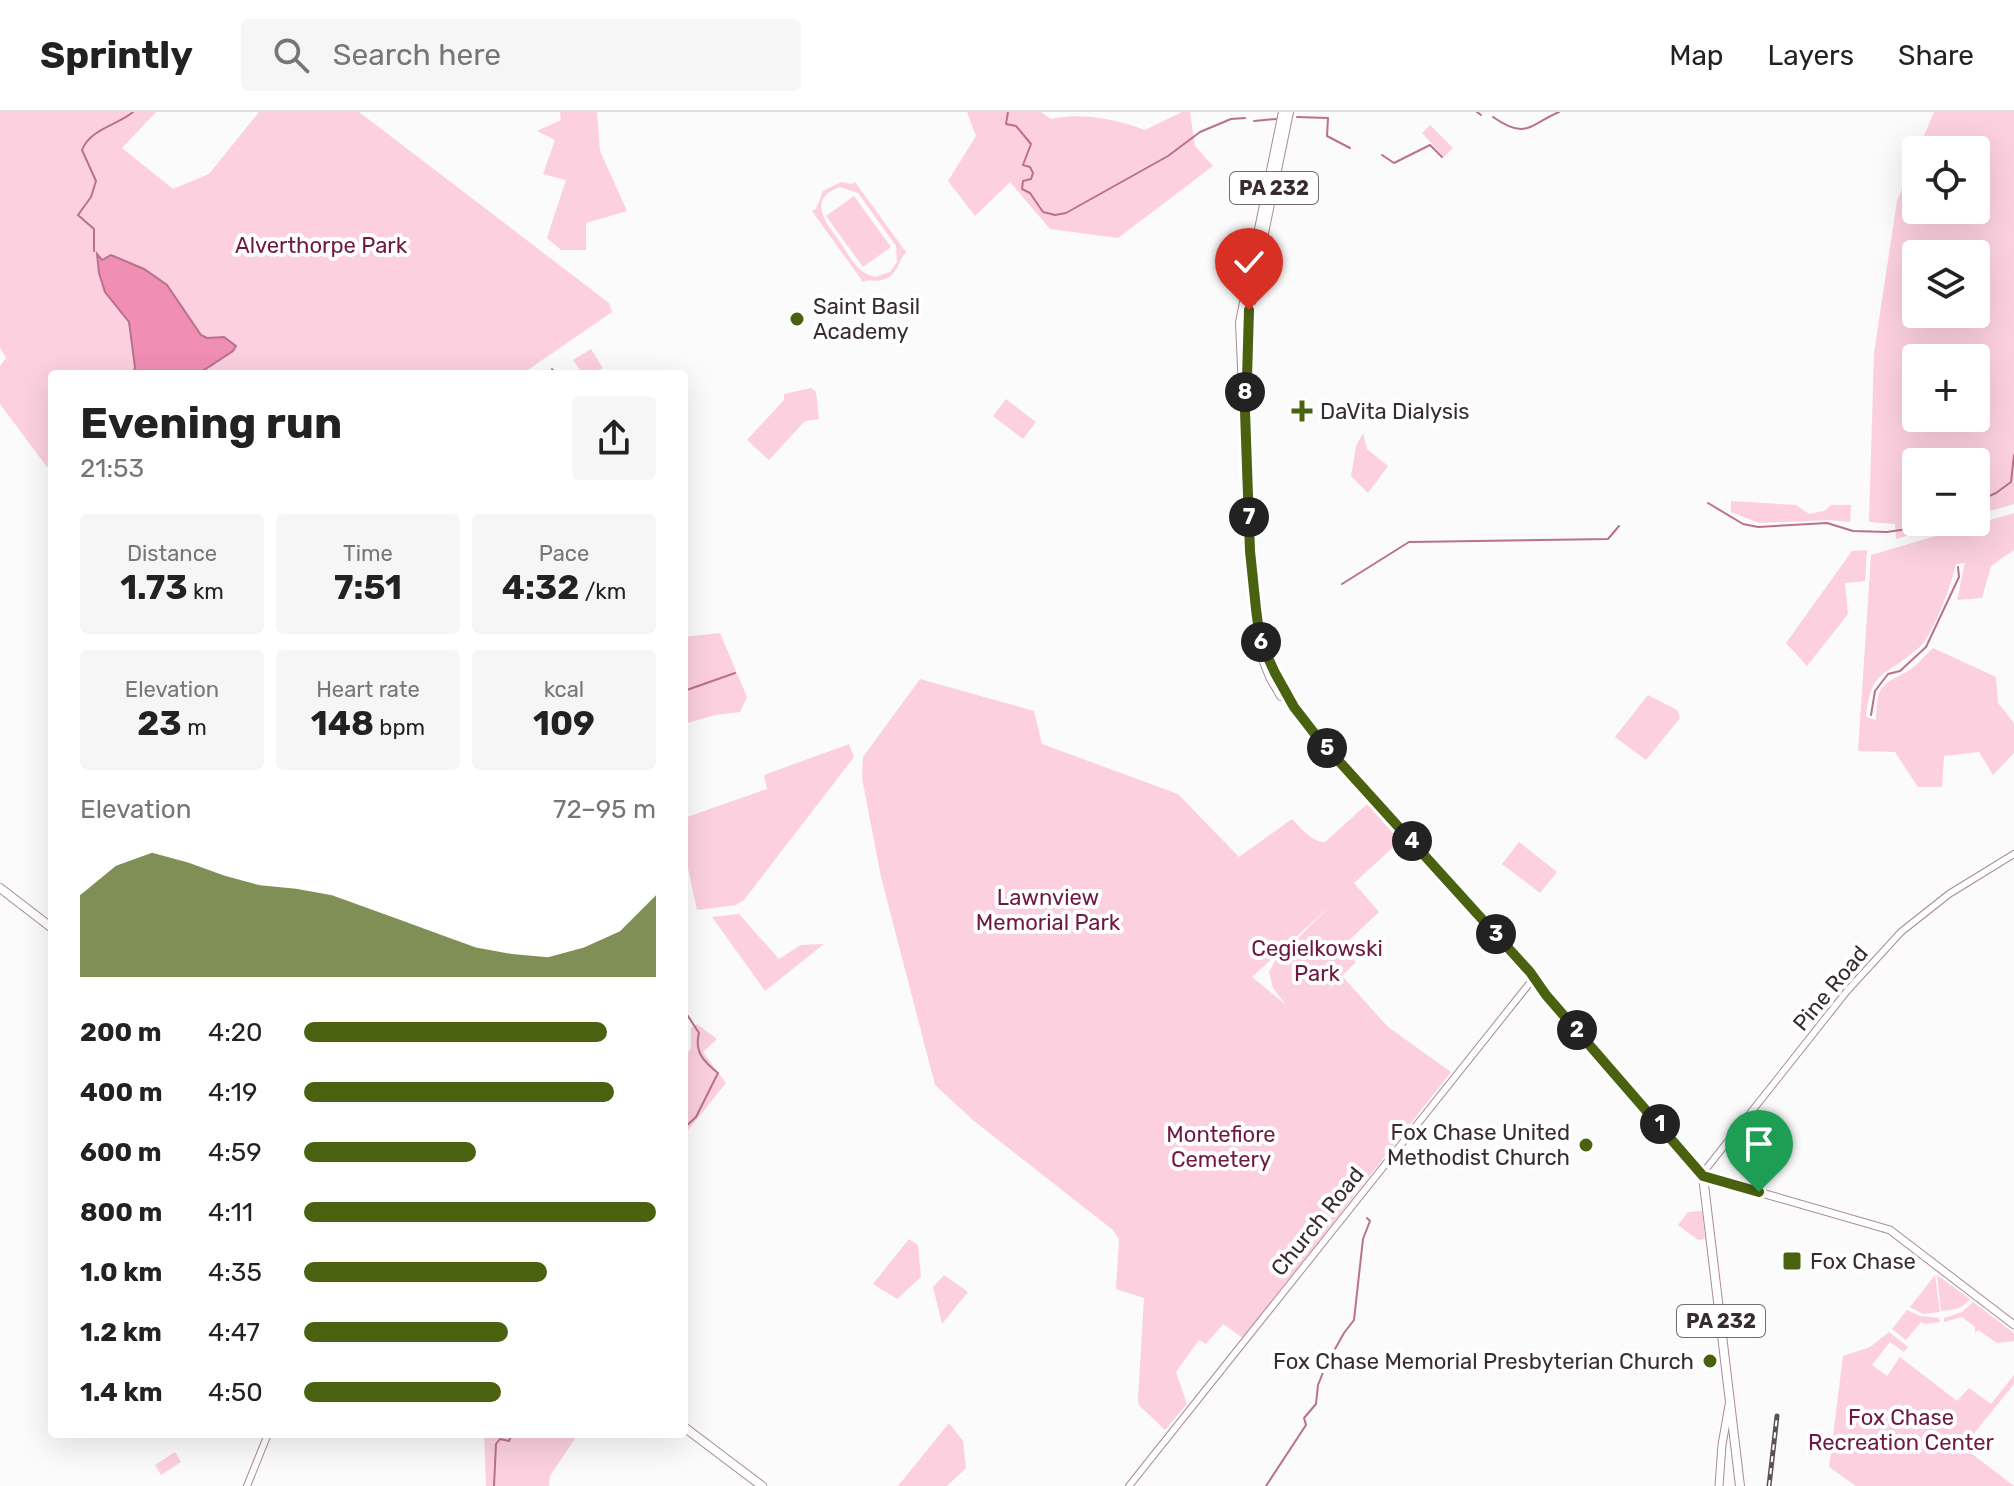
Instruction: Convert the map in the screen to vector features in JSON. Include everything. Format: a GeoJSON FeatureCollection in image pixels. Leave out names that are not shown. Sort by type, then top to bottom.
{"type":"FeatureCollection","features":[{"type":"Feature","properties":{"kind":"main road","name":"PA 232"},"geometry":{"type":"LineString","coordinates":[[1286,112],[1240,322],[1250,551],[1261,655],[1270,677],[1299,722],[1533,979],[1703,1176],[1740,1486]]}},
{"type":"Feature","properties":{"kind":"main road"},"geometry":{"type":"LineString","coordinates":[[0,888],[48,925]]}},
{"type":"Feature","properties":{"kind":"main road"},"geometry":{"type":"LineString","coordinates":[[1703,1176],[1890,1230],[2014,1325]]}},
{"type":"Feature","properties":{"kind":"main road"},"geometry":{"type":"LineString","coordinates":[[1719,1486],[1730,1399]]}},
{"type":"Feature","properties":{"kind":"main road"},"geometry":{"type":"LineString","coordinates":[[688,1430],[762,1486]]}},
{"type":"Feature","properties":{"kind":"main road"},"geometry":{"type":"LineString","coordinates":[[1722,1459],[1728,1441],[1734,1439]]}},
{"type":"Feature","properties":{"kind":"street","name":"Pine Road"},"geometry":{"type":"LineString","coordinates":[[1703,1176],[1838,1003],[1910,923],[1975,876],[2014,854]]}},
{"type":"Feature","properties":{"kind":"street","name":"Church Road"},"geometry":{"type":"LineString","coordinates":[[1129,1486],[1533,979]]}},
{"type":"Feature","properties":{"kind":"street"},"geometry":{"type":"LineString","coordinates":[[247,1486],[266,1438]]}},
{"type":"Feature","properties":{"kind":"green space","name":"Alverthorpe Park"},"geometry":{"type":"Polygon","coordinates":[[[0,112],[156,112],[122,148],[173,189],[209,174],[259,112],[359,112],[609,303],[612,312],[528,370],[48,370],[47,467],[0,404],[0,366],[6,358],[0,347],[0,112]]]}},
{"type":"Feature","properties":{"kind":"green space"},"geometry":{"type":"Polygon","coordinates":[[[560,112],[597,112],[600,151],[627,211],[586,223],[586,250],[561,250],[547,238],[566,180],[543,174],[555,140],[537,131],[561,120],[560,112]]]}},
{"type":"Feature","properties":{"kind":"green space"},"geometry":{"type":"Polygon","coordinates":[[[967,112],[1041,112],[1051,119],[1086,117],[1145,130],[1182,112],[1190,112],[1195,146],[1213,166],[1118,238],[1050,229],[1010,182],[975,216],[948,181],[976,136],[967,112]]]}},
{"type":"Feature","properties":{"kind":"green space"},"geometry":{"type":"Polygon","coordinates":[[[1934,112],[2014,112],[2014,504],[1990,511],[1990,448],[1902,448],[1902,536],[1906,536],[1896,539],[1895,524],[1869,522],[1874,353],[1897,201],[1902,189],[1902,224],[1990,224],[1990,136],[1924,136],[1934,112]]]}},
{"type":"Feature","properties":{"kind":"green space"},"geometry":{"type":"Polygon","coordinates":[[[1430,125],[1453,148],[1444,157],[1422,133],[1430,125]]]}},
{"type":"Feature","properties":{"kind":"green space"},"geometry":{"type":"Polygon","coordinates":[[[841,182],[855,182],[906,252],[891,275],[882,280],[863,282],[812,211],[816,209],[823,191],[841,182]],[[840,187],[830,192],[821,205],[822,212],[854,264],[875,277],[890,272],[897,262],[896,246],[858,193],[840,187]]]}},
{"type":"Feature","properties":{"kind":"green space"},"geometry":{"type":"Polygon","coordinates":[[[854,196],[891,247],[863,267],[826,216],[854,196]]]}},
{"type":"Feature","properties":{"kind":"green space"},"geometry":{"type":"Polygon","coordinates":[[[591,349],[603,368],[580,370],[573,360],[591,349]]]}},
{"type":"Feature","properties":{"kind":"green space"},"geometry":{"type":"Polygon","coordinates":[[[811,388],[816,392],[819,419],[805,421],[769,460],[747,440],[784,400],[784,394],[811,388]]]}},
{"type":"Feature","properties":{"kind":"green space"},"geometry":{"type":"Polygon","coordinates":[[[1006,399],[1036,422],[1023,439],[993,416],[1006,399]]]}},
{"type":"Feature","properties":{"kind":"green space"},"geometry":{"type":"Polygon","coordinates":[[[1363,433],[1367,449],[1388,466],[1368,493],[1351,476],[1356,446],[1363,433]]]}},
{"type":"Feature","properties":{"kind":"green space"},"geometry":{"type":"Polygon","coordinates":[[[1731,501],[1796,505],[1809,514],[1824,511],[1831,505],[1851,505],[1850,522],[1759,523],[1731,512],[1731,501]]]}},
{"type":"Feature","properties":{"kind":"green space"},"geometry":{"type":"Polygon","coordinates":[[[2014,513],[2014,550],[1991,566],[1982,598],[1957,600],[1965,563],[1956,564],[1943,604],[1925,641],[1874,684],[1866,717],[1876,720],[1878,696],[1883,686],[1911,669],[1933,648],[1996,677],[1998,703],[2014,723],[2014,753],[1993,775],[1979,752],[1944,756],[1942,787],[1918,787],[1895,752],[1858,751],[1871,555],[1936,536],[1990,536],[1990,520],[2014,513]]]}},
{"type":"Feature","properties":{"kind":"green space"},"geometry":{"type":"Polygon","coordinates":[[[1867,550],[1865,581],[1845,583],[1848,614],[1807,666],[1786,643],[1852,551],[1867,550]]]}},
{"type":"Feature","properties":{"kind":"green space"},"geometry":{"type":"Polygon","coordinates":[[[720,633],[747,697],[740,712],[688,723],[688,637],[720,633]]]}},
{"type":"Feature","properties":{"kind":"green space"},"geometry":{"type":"Polygon","coordinates":[[[920,679],[1034,711],[1042,744],[1178,794],[1239,857],[1292,819],[1311,837],[1325,842],[1367,804],[1400,841],[1354,883],[1379,912],[1343,946],[1356,962],[1324,993],[1343,977],[1388,1027],[1451,1072],[1243,1338],[1223,1324],[1206,1344],[1199,1340],[1176,1372],[1187,1404],[1165,1430],[1139,1405],[1144,1298],[1116,1289],[1119,1239],[1113,1230],[974,1121],[935,1085],[881,877],[862,778],[863,757],[920,679]],[[1329,907],[1252,977],[1286,1005],[1273,988],[1269,972],[1275,961],[1329,907]]]}},
{"type":"Feature","properties":{"kind":"green space"},"geometry":{"type":"Polygon","coordinates":[[[1648,695],[1677,710],[1680,718],[1646,760],[1615,737],[1648,695]]]}},
{"type":"Feature","properties":{"kind":"green space"},"geometry":{"type":"Polygon","coordinates":[[[849,744],[854,757],[744,900],[736,905],[697,910],[688,868],[688,817],[767,789],[764,775],[849,744]]]}},
{"type":"Feature","properties":{"kind":"green space"},"geometry":{"type":"Polygon","coordinates":[[[1519,842],[1557,872],[1540,893],[1502,864],[1519,842]]]}},
{"type":"Feature","properties":{"kind":"green space"},"geometry":{"type":"Polygon","coordinates":[[[739,914],[779,959],[801,945],[824,944],[765,991],[712,917],[739,914]]]}},
{"type":"Feature","properties":{"kind":"green space"},"geometry":{"type":"Polygon","coordinates":[[[697,1024],[717,1039],[703,1052],[726,1083],[688,1130],[688,1052],[691,1048],[691,1028],[697,1024]]]}},
{"type":"Feature","properties":{"kind":"green space"},"geometry":{"type":"Polygon","coordinates":[[[1702,1211],[1705,1239],[1698,1240],[1678,1225],[1688,1212],[1702,1211]]]}},
{"type":"Feature","properties":{"kind":"green space"},"geometry":{"type":"Polygon","coordinates":[[[909,1239],[918,1245],[921,1277],[897,1299],[873,1284],[909,1239]]]}},
{"type":"Feature","properties":{"kind":"green space"},"geometry":{"type":"Polygon","coordinates":[[[944,1275],[968,1292],[942,1324],[933,1287],[944,1275]]]}},
{"type":"Feature","properties":{"kind":"green space"},"geometry":{"type":"Polygon","coordinates":[[[1935,1275],[1940,1312],[1923,1314],[1910,1307],[1935,1275]]]}},
{"type":"Feature","properties":{"kind":"green space"},"geometry":{"type":"Polygon","coordinates":[[[1937,1275],[1970,1299],[1957,1308],[1941,1311],[1937,1275]]]}},
{"type":"Feature","properties":{"kind":"green space"},"geometry":{"type":"Polygon","coordinates":[[[1973,1302],[2014,1333],[2014,1341],[1997,1343],[1978,1330],[1975,1333],[1975,1327],[1962,1317],[1944,1322],[1944,1318],[1962,1312],[1973,1302]]]}},
{"type":"Feature","properties":{"kind":"green space"},"geometry":{"type":"Polygon","coordinates":[[[1907,1310],[1920,1316],[1939,1318],[1940,1322],[1921,1322],[1906,1340],[1892,1329],[1907,1310]]]}},
{"type":"Feature","properties":{"kind":"green space","name":"Fox Chase Recreation Center"},"geometry":{"type":"Polygon","coordinates":[[[1889,1332],[1908,1347],[1904,1352],[1890,1342],[1872,1365],[1887,1376],[1900,1357],[1957,1401],[1969,1388],[1991,1404],[2014,1375],[2014,1384],[1963,1447],[2014,1486],[1856,1486],[1829,1467],[1843,1356],[1870,1347],[1889,1332]]]}},
{"type":"Feature","properties":{"kind":"green space"},"geometry":{"type":"Polygon","coordinates":[[[949,1423],[963,1441],[966,1468],[947,1486],[898,1486],[949,1423]]]}},
{"type":"Feature","properties":{"kind":"green space"},"geometry":{"type":"Polygon","coordinates":[[[484,1438],[575,1438],[550,1476],[549,1486],[486,1486],[484,1438]]]}},
{"type":"Feature","properties":{"kind":"green space"},"geometry":{"type":"Polygon","coordinates":[[[175,1452],[181,1462],[161,1475],[155,1465],[175,1452]]]}},
{"type":"Feature","properties":{"kind":"shaded area"},"geometry":{"type":"Polygon","coordinates":[[[97,254],[102,260],[111,255],[144,269],[167,285],[201,335],[207,338],[224,337],[236,346],[204,370],[134,370],[129,322],[105,292],[97,254]]]}},
{"type":"Feature","properties":{"kind":"waterway"},"geometry":{"type":"LineString","coordinates":[[94,251],[94,229],[78,215],[91,197],[96,181],[82,150],[91,137],[133,112]]}},
{"type":"Feature","properties":{"kind":"waterway"},"geometry":{"type":"LineString","coordinates":[[1008,112],[1006,124],[1016,126],[1031,144],[1023,165],[1030,167],[1033,173],[1031,179],[1023,181],[1022,189],[1030,193],[1043,212],[1055,215],[1066,213],[1168,156],[1200,132],[1231,119],[1245,118]]}},
{"type":"Feature","properties":{"kind":"waterway"},"geometry":{"type":"LineString","coordinates":[[1477,112],[1481,115]]}},
{"type":"Feature","properties":{"kind":"waterway"},"geometry":{"type":"LineString","coordinates":[[1493,117],[1520,129],[1559,112]]}},
{"type":"Feature","properties":{"kind":"waterway"},"geometry":{"type":"LineString","coordinates":[[1297,117],[1328,118],[1327,136],[1350,148]]}},
{"type":"Feature","properties":{"kind":"waterway"},"geometry":{"type":"LineString","coordinates":[[1254,121],[1276,119]]}},
{"type":"Feature","properties":{"kind":"waterway"},"geometry":{"type":"LineString","coordinates":[[1382,155],[1394,163],[1430,145],[1442,157]]}},
{"type":"Feature","properties":{"kind":"waterway"},"geometry":{"type":"LineString","coordinates":[[1990,496],[2011,482],[2014,455]]}},
{"type":"Feature","properties":{"kind":"waterway"},"geometry":{"type":"LineString","coordinates":[[1708,503],[1743,524],[1758,527],[1827,523],[1853,531],[1902,530]]}},
{"type":"Feature","properties":{"kind":"waterway"},"geometry":{"type":"LineString","coordinates":[[1342,584],[1409,542],[1608,539],[1619,526]]}},
{"type":"Feature","properties":{"kind":"waterway"},"geometry":{"type":"LineString","coordinates":[[1871,715],[1875,691],[1888,674],[1900,671],[1926,647],[1959,577],[1958,567]]}},
{"type":"Feature","properties":{"kind":"waterway"},"geometry":{"type":"LineString","coordinates":[[688,690],[735,673]]}},
{"type":"Feature","properties":{"kind":"waterway"},"geometry":{"type":"LineString","coordinates":[[688,1016],[699,1033],[701,1056],[718,1073],[696,1117],[688,1124]]}},
{"type":"Feature","properties":{"kind":"waterway"},"geometry":{"type":"LineString","coordinates":[[1266,1486],[1306,1425],[1304,1418],[1316,1404],[1318,1385],[1326,1365],[1354,1320],[1363,1239],[1370,1221],[1367,1218]]}},
{"type":"Feature","properties":{"kind":"waterway"},"geometry":{"type":"LineString","coordinates":[[494,1486],[496,1444],[500,1439],[509,1441],[510,1438]]}},
{"type":"Feature","properties":{"kind":"railway"},"geometry":{"type":"LineString","coordinates":[[1769,1486],[1777,1416]]}},
{"type":"Feature","properties":{"kind":"place","name":"Saint Basil Academy"},"geometry":{"type":"Point","coordinates":[797,319]}},
{"type":"Feature","properties":{"kind":"place","name":"DaVita Dialysis"},"geometry":{"type":"Point","coordinates":[1302,411]}},
{"type":"Feature","properties":{"kind":"place","name":"Fox Chase United Methodist Church"},"geometry":{"type":"Point","coordinates":[1586,1145]}},
{"type":"Feature","properties":{"kind":"place","name":"Fox Chase"},"geometry":{"type":"Point","coordinates":[1792,1261]}},
{"type":"Feature","properties":{"kind":"place","name":"Fox Chase Memorial Presbyterian Church"},"geometry":{"type":"Point","coordinates":[1710,1361]}},
{"type":"Feature","properties":{"kind":"route"},"geometry":{"type":"LineString","coordinates":[[1249,310],[1247,378],[1244,383],[1252,572],[1260,640],[1281,686],[1318,738],[1530,972],[1546,995],[1703,1176],[1759,1192]]}},
{"type":"Feature","properties":{"kind":"park label","name":"Lawnview Memorial Park"},"geometry":{"type":"Point","coordinates":[1048,910]}},
{"type":"Feature","properties":{"kind":"park label","name":"Cegielkowski Park"},"geometry":{"type":"Point","coordinates":[1317,960]}},
{"type":"Feature","properties":{"kind":"park label","name":"Montefiore Cemetery"},"geometry":{"type":"Point","coordinates":[1221,1146]}}]}
